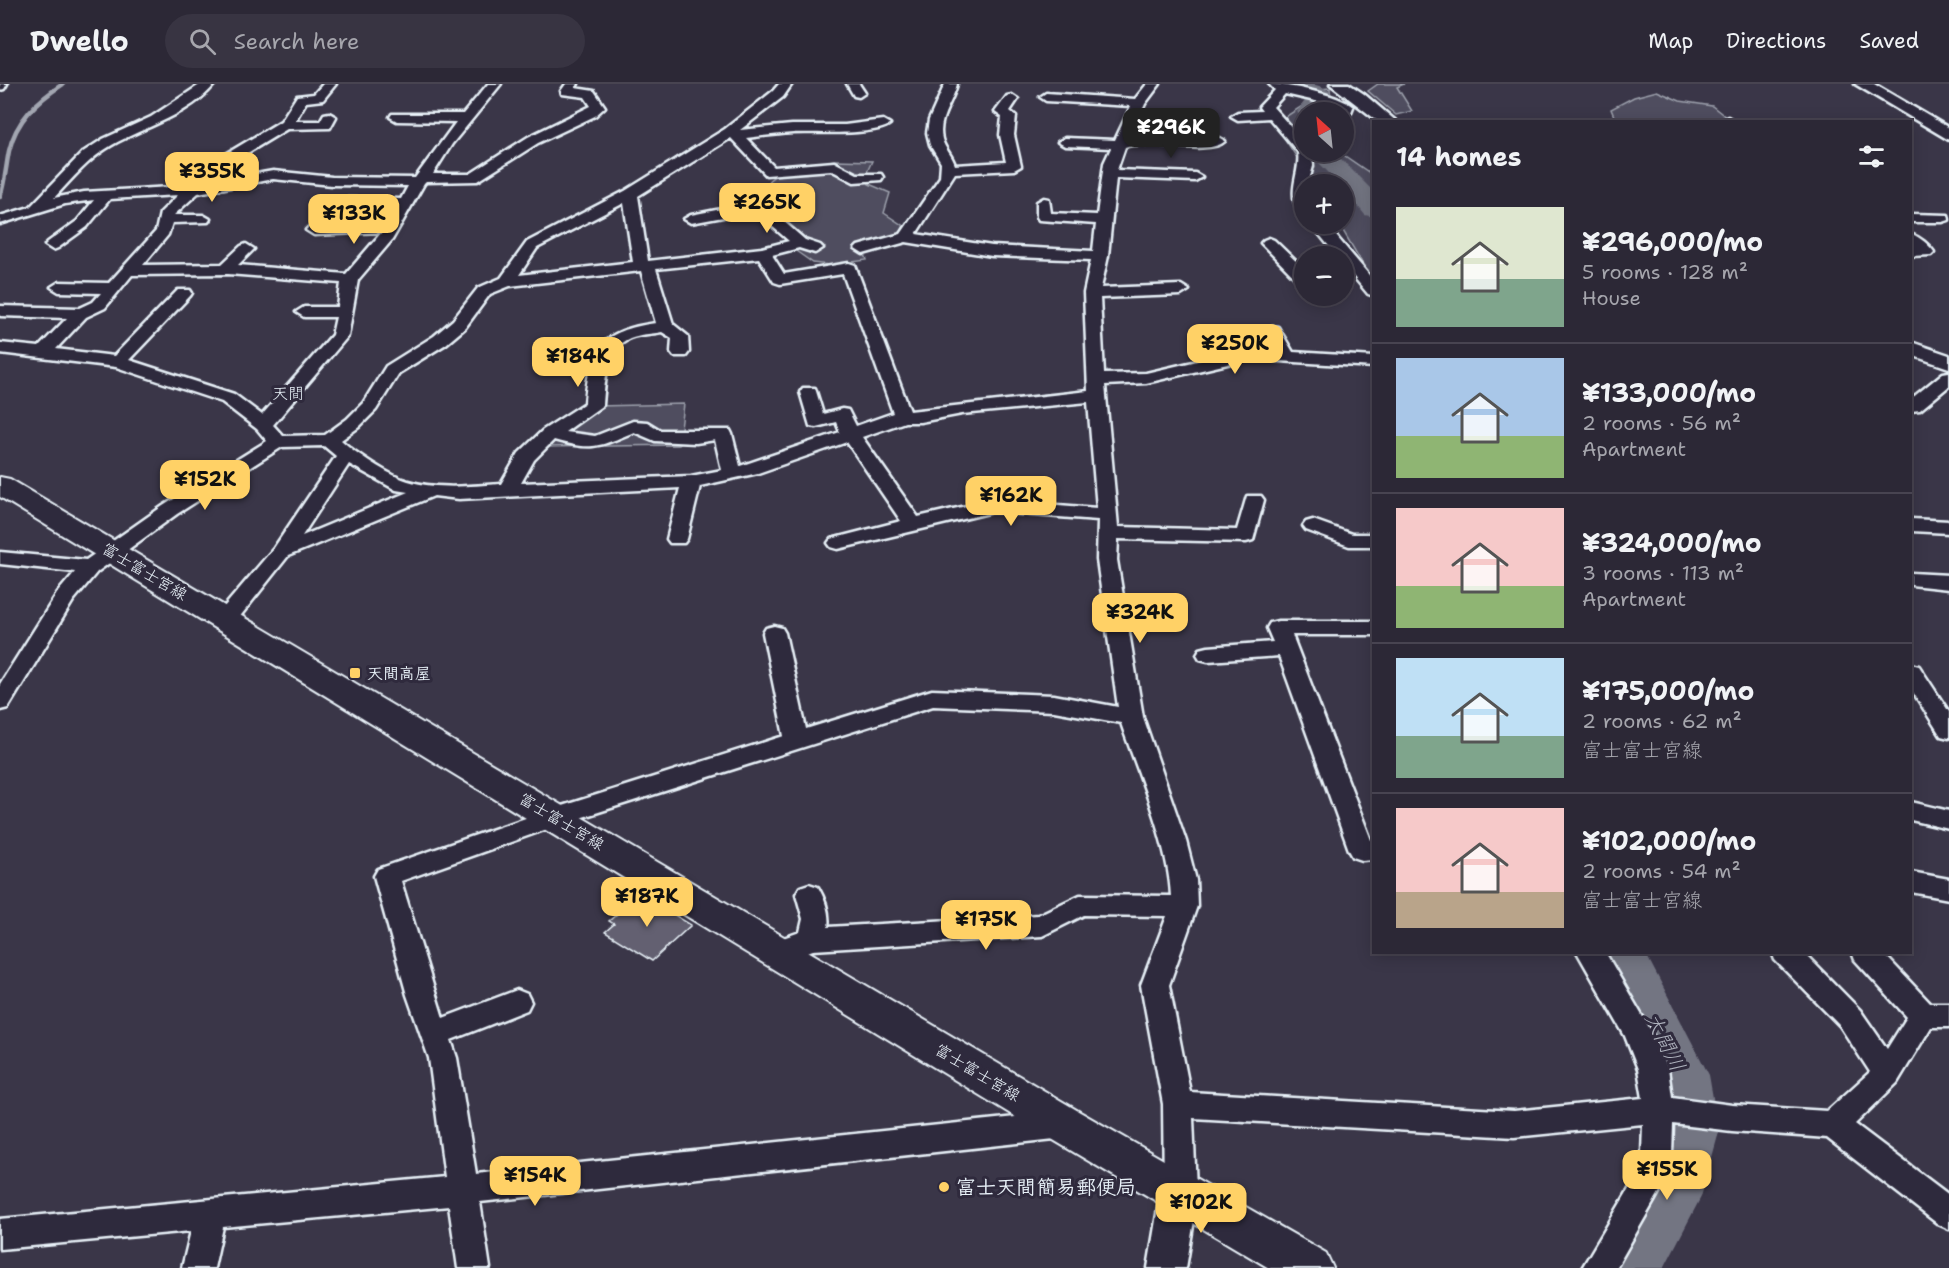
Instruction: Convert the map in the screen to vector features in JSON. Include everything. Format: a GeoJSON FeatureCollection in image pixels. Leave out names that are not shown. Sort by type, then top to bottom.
{"type":"FeatureCollection","features":[{"type":"Feature","properties":{"kind":"main road","name":"富士富士宮線"},"geometry":{"type":"LineString","coordinates":[[0,485],[101,560],[226,619],[1065,1125],[1180,1190],[1310,1268]]}},
{"type":"Feature","properties":{"kind":"street"},"geometry":{"type":"LineString","coordinates":[[33,211],[88,155],[108,142],[156,120],[192,98],[209,84]]}},
{"type":"Feature","properties":{"kind":"street"},"geometry":{"type":"LineString","coordinates":[[43,353],[83,313],[99,305],[111,288],[156,242],[163,232],[167,213],[191,190],[226,160],[284,125],[302,99],[318,97],[330,84]]}},
{"type":"Feature","properties":{"kind":"street"},"geometry":{"type":"LineString","coordinates":[[262,425],[340,336],[350,279],[387,237],[446,142],[495,84]]}},
{"type":"Feature","properties":{"kind":"street"},"geometry":{"type":"LineString","coordinates":[[2,225],[62,200],[191,190],[273,175],[332,181],[473,178],[533,140],[591,113],[598,107],[589,94],[567,91],[572,84]]}},
{"type":"Feature","properties":{"kind":"street"},"geometry":{"type":"LineString","coordinates":[[507,281],[532,245],[630,194],[733,134],[786,84]]}},
{"type":"Feature","properties":{"kind":"street"},"geometry":{"type":"LineString","coordinates":[[906,237],[947,177],[948,160],[933,136],[935,122],[951,84]]}},
{"type":"Feature","properties":{"kind":"street"},"geometry":{"type":"LineString","coordinates":[[1154,84],[1139,103],[1112,163],[1100,256],[1092,293],[1107,524],[1107,560],[1131,717],[1173,841],[1183,880],[1184,906],[1155,985],[1178,1104],[1180,1190],[1167,1268]]}},
{"type":"Feature","properties":{"kind":"street"},"geometry":{"type":"LineString","coordinates":[[1863,84],[1949,135]]}},
{"type":"Feature","properties":{"kind":"street"},"geometry":{"type":"LineString","coordinates":[[1294,138],[1266,107],[1279,86],[1303,94],[1339,89],[1386,120]]}},
{"type":"Feature","properties":{"kind":"street"},"geometry":{"type":"LineString","coordinates":[[1046,97],[1139,103]]}},
{"type":"Feature","properties":{"kind":"street"},"geometry":{"type":"LineString","coordinates":[[949,169],[1014,166],[1005,129],[1009,116],[1002,112],[1012,99]]}},
{"type":"Feature","properties":{"kind":"street"},"geometry":{"type":"LineString","coordinates":[[412,103],[394,121],[465,118]]}},
{"type":"Feature","properties":{"kind":"street"},"geometry":{"type":"LineString","coordinates":[[1238,116],[1273,114]]}},
{"type":"Feature","properties":{"kind":"street"},"geometry":{"type":"LineString","coordinates":[[284,125],[325,125],[329,117]]}},
{"type":"Feature","properties":{"kind":"street"},"geometry":{"type":"LineString","coordinates":[[733,134],[792,129],[845,129],[883,124]]}},
{"type":"Feature","properties":{"kind":"street"},"geometry":{"type":"LineString","coordinates":[[733,134],[771,172],[834,166],[854,178],[876,177]]}},
{"type":"Feature","properties":{"kind":"street"},"geometry":{"type":"LineString","coordinates":[[1065,142],[1218,141]]}},
{"type":"Feature","properties":{"kind":"street"},"geometry":{"type":"LineString","coordinates":[[1110,174],[1195,177]]}},
{"type":"Feature","properties":{"kind":"street"},"geometry":{"type":"LineString","coordinates":[[630,194],[644,266],[665,327],[680,336],[680,352]]}},
{"type":"Feature","properties":{"kind":"street"},"geometry":{"type":"LineString","coordinates":[[53,245],[82,224],[106,195]]}},
{"type":"Feature","properties":{"kind":"street"},"geometry":{"type":"LineString","coordinates":[[336,202],[407,204]]}},
{"type":"Feature","properties":{"kind":"street"},"geometry":{"type":"LineString","coordinates":[[1044,202],[1044,217],[1104,220]]}},
{"type":"Feature","properties":{"kind":"street"},"geometry":{"type":"LineString","coordinates":[[691,219],[715,216],[722,212],[757,204],[800,243],[815,248]]}},
{"type":"Feature","properties":{"kind":"street"},"geometry":{"type":"LineString","coordinates":[[1912,218],[1943,218]]}},
{"type":"Feature","properties":{"kind":"street"},"geometry":{"type":"LineString","coordinates":[[166,219],[203,219]]}},
{"type":"Feature","properties":{"kind":"street"},"geometry":{"type":"LineString","coordinates":[[2,225],[21,231]]}},
{"type":"Feature","properties":{"kind":"street"},"geometry":{"type":"LineString","coordinates":[[314,230],[393,227]]}},
{"type":"Feature","properties":{"kind":"street"},"geometry":{"type":"LineString","coordinates":[[1326,234],[1372,289]]}},
{"type":"Feature","properties":{"kind":"street"},"geometry":{"type":"LineString","coordinates":[[863,249],[906,237],[992,251],[1100,256]]}},
{"type":"Feature","properties":{"kind":"street"},"geometry":{"type":"LineString","coordinates":[[1912,240],[1926,252],[1912,251]]}},
{"type":"Feature","properties":{"kind":"street"},"geometry":{"type":"LineString","coordinates":[[0,702],[60,605],[101,560],[170,510],[278,442],[328,440],[353,423],[370,406],[392,370],[440,340],[459,324],[484,291],[507,281],[763,253],[800,243]]}},
{"type":"Feature","properties":{"kind":"street"},"geometry":{"type":"LineString","coordinates":[[1269,243],[1294,268]]}},
{"type":"Feature","properties":{"kind":"street"},"geometry":{"type":"LineString","coordinates":[[226,269],[246,249]]}},
{"type":"Feature","properties":{"kind":"street"},"geometry":{"type":"LineString","coordinates":[[763,253],[780,279],[849,268],[903,416]]}},
{"type":"Feature","properties":{"kind":"street"},"geometry":{"type":"LineString","coordinates":[[128,270],[226,269],[301,277],[350,279]]}},
{"type":"Feature","properties":{"kind":"street"},"geometry":{"type":"LineString","coordinates":[[1354,276],[1361,275]]}},
{"type":"Feature","properties":{"kind":"street"},"geometry":{"type":"LineString","coordinates":[[59,287],[111,288]]}},
{"type":"Feature","properties":{"kind":"street"},"geometry":{"type":"LineString","coordinates":[[1092,293],[1181,290]]}},
{"type":"Feature","properties":{"kind":"street"},"geometry":{"type":"LineString","coordinates":[[118,362],[184,293]]}},
{"type":"Feature","properties":{"kind":"street"},"geometry":{"type":"LineString","coordinates":[[0,311],[83,313]]}},
{"type":"Feature","properties":{"kind":"street"},"geometry":{"type":"LineString","coordinates":[[304,312],[345,312]]}},
{"type":"Feature","properties":{"kind":"street"},"geometry":{"type":"LineString","coordinates":[[508,489],[526,457],[550,434],[594,405],[598,368],[608,348],[620,336],[665,327]]}},
{"type":"Feature","properties":{"kind":"street"},"geometry":{"type":"LineString","coordinates":[[1272,331],[1284,347],[1287,357]]}},
{"type":"Feature","properties":{"kind":"street"},"geometry":{"type":"LineString","coordinates":[[0,348],[118,362],[228,398],[262,425],[278,442]]}},
{"type":"Feature","properties":{"kind":"street"},"geometry":{"type":"LineString","coordinates":[[1912,348],[1949,362]]}},
{"type":"Feature","properties":{"kind":"street"},"geometry":{"type":"LineString","coordinates":[[328,440],[345,455],[403,486],[429,491],[459,494],[508,489],[691,482],[751,469],[903,416],[920,417],[1097,388],[1249,354],[1372,362]]}},
{"type":"Feature","properties":{"kind":"street"},"geometry":{"type":"LineString","coordinates":[[1914,406],[1949,377]]}},
{"type":"Feature","properties":{"kind":"street"},"geometry":{"type":"LineString","coordinates":[[808,392],[816,422],[842,414],[850,433],[913,524]]}},
{"type":"Feature","properties":{"kind":"street"},"geometry":{"type":"LineString","coordinates":[[550,434],[570,439],[598,441],[629,426],[651,430],[655,435],[696,437],[723,434],[732,473]]}},
{"type":"Feature","properties":{"kind":"street"},"geometry":{"type":"LineString","coordinates":[[226,619],[281,552],[345,455]]}},
{"type":"Feature","properties":{"kind":"street"},"geometry":{"type":"LineString","coordinates":[[676,539],[691,482]]}},
{"type":"Feature","properties":{"kind":"street"},"geometry":{"type":"LineString","coordinates":[[281,552],[429,491]]}},
{"type":"Feature","properties":{"kind":"street"},"geometry":{"type":"LineString","coordinates":[[838,543],[993,506],[1107,524],[1246,536],[1254,500]]}},
{"type":"Feature","properties":{"kind":"street"},"geometry":{"type":"LineString","coordinates":[[1912,525],[1949,527]]}},
{"type":"Feature","properties":{"kind":"street"},"geometry":{"type":"LineString","coordinates":[[1313,526],[1349,540],[1372,540]]}},
{"type":"Feature","properties":{"kind":"street"},"geometry":{"type":"LineString","coordinates":[[0,558],[101,560]]}},
{"type":"Feature","properties":{"kind":"street"},"geometry":{"type":"LineString","coordinates":[[1912,579],[1949,582]]}},
{"type":"Feature","properties":{"kind":"street"},"geometry":{"type":"LineString","coordinates":[[1372,628],[1278,628],[1362,849],[1372,849]]}},
{"type":"Feature","properties":{"kind":"street"},"geometry":{"type":"LineString","coordinates":[[774,633],[797,742]]}},
{"type":"Feature","properties":{"kind":"street"},"geometry":{"type":"LineString","coordinates":[[1208,654],[1287,648]]}},
{"type":"Feature","properties":{"kind":"street"},"geometry":{"type":"LineString","coordinates":[[1912,673],[1949,730]]}},
{"type":"Feature","properties":{"kind":"street"},"geometry":{"type":"LineString","coordinates":[[474,1268],[443,1058],[387,876],[555,818],[932,699],[1054,703],[1131,717]]}},
{"type":"Feature","properties":{"kind":"street"},"geometry":{"type":"LineString","coordinates":[[1912,811],[1949,820]]}},
{"type":"Feature","properties":{"kind":"street"},"geometry":{"type":"LineString","coordinates":[[1912,882],[1949,889]]}},
{"type":"Feature","properties":{"kind":"street"},"geometry":{"type":"LineString","coordinates":[[809,894],[816,919],[812,939]]}},
{"type":"Feature","properties":{"kind":"street"},"geometry":{"type":"LineString","coordinates":[[779,951],[812,939],[1042,925],[1080,905],[1184,906]]}},
{"type":"Feature","properties":{"kind":"street"},"geometry":{"type":"LineString","coordinates":[[1591,954],[1637,1030],[1653,1069],[1659,1109],[1657,1154],[1649,1185],[1598,1268]]}},
{"type":"Feature","properties":{"kind":"street"},"geometry":{"type":"LineString","coordinates":[[1787,954],[1850,1018],[1887,1074]]}},
{"type":"Feature","properties":{"kind":"street"},"geometry":{"type":"LineString","coordinates":[[1833,1125],[1887,1074],[1936,1015],[1867,954]]}},
{"type":"Feature","properties":{"kind":"street"},"geometry":{"type":"LineString","coordinates":[[435,1034],[517,1002]]}},
{"type":"Feature","properties":{"kind":"street"},"geometry":{"type":"LineString","coordinates":[[1178,1104],[1514,1124],[1659,1109],[1713,1116],[1833,1125],[1949,1214]]}},
{"type":"Feature","properties":{"kind":"street"},"geometry":{"type":"LineString","coordinates":[[0,1234],[463,1190],[1065,1125]]}},
{"type":"Feature","properties":{"kind":"street"},"geometry":{"type":"LineString","coordinates":[[198,1268],[210,1215]]}},
{"type":"Feature","properties":{"kind":"shaded area"},"geometry":{"type":"Polygon","coordinates":[[[1378,84],[1404,84],[1397,87],[1412,111],[1396,115],[1368,91],[1378,84]]]}},
{"type":"Feature","properties":{"kind":"shaded area"},"geometry":{"type":"Polygon","coordinates":[[[1330,88],[1331,102],[1307,102],[1318,89],[1330,88]]]}},
{"type":"Feature","properties":{"kind":"shaded area"},"geometry":{"type":"Polygon","coordinates":[[[1657,91],[1680,101],[1712,106],[1730,120],[1616,120],[1611,109],[1634,97],[1657,91]]]}},
{"type":"Feature","properties":{"kind":"shaded area"},"geometry":{"type":"Polygon","coordinates":[[[1294,111],[1294,153],[1279,130],[1279,121],[1294,111]]]}},
{"type":"Feature","properties":{"kind":"shaded area"},"geometry":{"type":"Polygon","coordinates":[[[835,160],[872,161],[867,172],[869,184],[890,193],[884,213],[902,225],[903,235],[863,249],[867,260],[830,265],[813,263],[796,251],[799,237],[760,206],[770,201],[767,187],[772,178],[799,168],[835,160]]]}},
{"type":"Feature","properties":{"kind":"shaded area"},"geometry":{"type":"Polygon","coordinates":[[[1300,162],[1354,162],[1372,175],[1372,280],[1345,234],[1354,234],[1354,174],[1308,174],[1300,162]]]}},
{"type":"Feature","properties":{"kind":"shaded area"},"geometry":{"type":"Polygon","coordinates":[[[684,404],[679,445],[544,447],[598,406],[684,404]]]}},
{"type":"Feature","properties":{"kind":"building"},"geometry":{"type":"Polygon","coordinates":[[[644,896],[691,925],[652,961],[605,932],[614,924],[609,921],[623,909],[627,912],[644,896]]]}},
{"type":"Feature","properties":{"kind":"waterway"},"geometry":{"type":"LineString","coordinates":[[0,197],[12,140],[22,121],[36,104],[63,84]]}},
{"type":"Feature","properties":{"kind":"waterway","name":"大間川"},"geometry":{"type":"LineString","coordinates":[[1308,84],[1320,94],[1317,102]]}},
{"type":"Feature","properties":{"kind":"waterway","name":"大間川"},"geometry":{"type":"LineString","coordinates":[[1331,162],[1356,186],[1372,206]]}},
{"type":"Feature","properties":{"kind":"waterway","name":"大間川"},"geometry":{"type":"LineString","coordinates":[[1620,954],[1683,1075],[1692,1132],[1673,1197],[1633,1268]]}},
{"type":"Feature","properties":{"kind":"place","name":"天間高屋"},"geometry":{"type":"Point","coordinates":[355,673]}},
{"type":"Feature","properties":{"kind":"place","name":"富士天間簡易郵便局"},"geometry":{"type":"Point","coordinates":[944,1187]}},
{"type":"Feature","properties":{"kind":"district","name":"天間"},"geometry":{"type":"Point","coordinates":[288,393]}}]}
